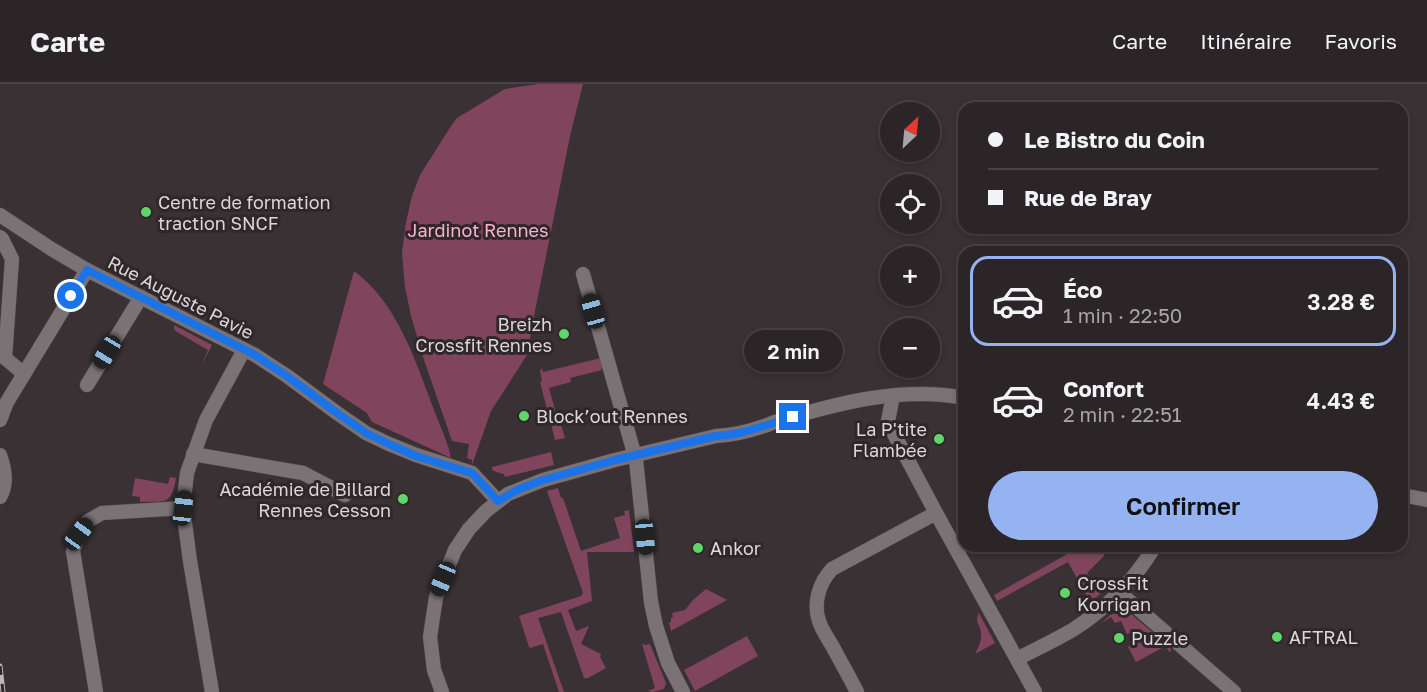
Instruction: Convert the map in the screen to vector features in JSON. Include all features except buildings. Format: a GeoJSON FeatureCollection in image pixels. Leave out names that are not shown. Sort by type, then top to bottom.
{"type":"FeatureCollection","features":[{"type":"Feature","properties":{"kind":"street","name":"Rue Auguste Pavie"},"geometry":{"type":"LineString","coordinates":[[0,215],[87,270],[244,350],[287,376],[366,433],[416,456],[472,473],[498,501]]}},
{"type":"Feature","properties":{"kind":"street"},"geometry":{"type":"LineString","coordinates":[[0,237],[12,259],[2,358],[24,374]]}},
{"type":"Feature","properties":{"kind":"street"},"geometry":{"type":"LineString","coordinates":[[0,420],[7,402],[87,270]]}},
{"type":"Feature","properties":{"kind":"street"},"geometry":{"type":"LineString","coordinates":[[588,273],[587,290],[635,455],[642,503],[651,603],[656,626],[668,663],[683,692]]}},
{"type":"Feature","properties":{"kind":"street"},"geometry":{"type":"LineString","coordinates":[[87,384],[141,297]]}},
{"type":"Feature","properties":{"kind":"street"},"geometry":{"type":"LineString","coordinates":[[212,692],[183,508],[187,472],[206,420],[244,350]]}},
{"type":"Feature","properties":{"kind":"street"},"geometry":{"type":"LineString","coordinates":[[442,692],[434,670],[430,637],[436,597],[455,550],[477,520],[498,501],[519,489],[543,480],[635,455],[763,427],[845,402],[928,394],[958,397]]}},
{"type":"Feature","properties":{"kind":"street"},"geometry":{"type":"LineString","coordinates":[[893,396],[888,421],[1035,692]]}},
{"type":"Feature","properties":{"kind":"street"},"geometry":{"type":"LineString","coordinates":[[194,454],[303,472],[345,495]]}},
{"type":"Feature","properties":{"kind":"street"},"geometry":{"type":"LineString","coordinates":[[0,455],[5,485],[0,497]]}},
{"type":"Feature","properties":{"kind":"street"},"geometry":{"type":"LineString","coordinates":[[1408,496],[1427,500]]}},
{"type":"Feature","properties":{"kind":"street"},"geometry":{"type":"LineString","coordinates":[[96,692],[73,552],[79,534],[88,521],[102,513],[183,508]]}},
{"type":"Feature","properties":{"kind":"street"},"geometry":{"type":"LineString","coordinates":[[857,692],[819,623],[817,609],[821,584],[832,569],[936,513]]}},
{"type":"Feature","properties":{"kind":"street"},"geometry":{"type":"LineString","coordinates":[[1017,659],[1073,630],[1096,613],[1119,592],[1151,552]]}},
{"type":"Feature","properties":{"kind":"street"},"geometry":{"type":"LineString","coordinates":[[1119,592],[1234,692]]}},
{"type":"Feature","properties":{"kind":"green space","name":"Jardinot Rennes"},"geometry":{"type":"Polygon","coordinates":[[[538,84],[583,84],[570,136],[527,355],[491,411],[472,465],[472,460],[467,458],[469,444],[452,441],[411,316],[405,287],[402,253],[406,222],[420,175],[457,118],[505,89],[538,84]]]}},
{"type":"Feature","properties":{"kind":"green space"},"geometry":{"type":"Polygon","coordinates":[[[354,271],[382,299],[403,334],[420,372],[451,458],[372,422],[367,413],[323,384],[354,271]]]}},
{"type":"Feature","properties":{"kind":"green space"},"geometry":{"type":"Polygon","coordinates":[[[174,325],[212,345],[201,366],[208,350],[177,332],[174,325]]]}},
{"type":"Feature","properties":{"kind":"green space"},"geometry":{"type":"Polygon","coordinates":[[[601,358],[604,368],[601,368],[602,370],[570,378],[571,382],[549,388],[565,438],[555,440],[540,382],[542,381],[540,371],[542,368],[543,372],[601,358]]]}},
{"type":"Feature","properties":{"kind":"green space"},"geometry":{"type":"Polygon","coordinates":[[[551,452],[554,465],[505,477],[504,474],[492,470],[492,467],[551,452]]]}},
{"type":"Feature","properties":{"kind":"green space"},"geometry":{"type":"Polygon","coordinates":[[[170,477],[176,478],[172,493],[166,500],[140,502],[140,497],[132,496],[135,478],[168,484],[170,477]]]}},
{"type":"Feature","properties":{"kind":"green space"},"geometry":{"type":"Polygon","coordinates":[[[558,488],[581,551],[620,538],[614,518],[625,515],[624,511],[629,510],[634,552],[587,552],[592,601],[568,610],[576,631],[589,626],[581,644],[601,654],[600,657],[606,668],[584,678],[561,612],[538,618],[564,692],[559,692],[543,644],[529,647],[519,616],[581,596],[583,593],[547,491],[558,488]]]}},
{"type":"Feature","properties":{"kind":"green space"},"geometry":{"type":"Polygon","coordinates":[[[1071,552],[1105,552],[1087,573],[1101,593],[1093,600],[1088,598],[1068,562],[997,601],[994,595],[1071,552]]]}},
{"type":"Feature","properties":{"kind":"green space"},"geometry":{"type":"Polygon","coordinates":[[[706,589],[727,600],[671,631],[669,622],[673,617],[672,613],[685,610],[706,589]]]}},
{"type":"Feature","properties":{"kind":"green space"},"geometry":{"type":"Polygon","coordinates":[[[1122,611],[1131,614],[1170,647],[1171,651],[1169,652],[1166,646],[1136,662],[1128,647],[1136,642],[1132,635],[1127,634],[1121,621],[1115,623],[1111,617],[1100,624],[1110,615],[1122,611]]]}},
{"type":"Feature","properties":{"kind":"green space"},"geometry":{"type":"Polygon","coordinates":[[[979,613],[995,643],[975,654],[981,639],[977,621],[979,613]]]}},
{"type":"Feature","properties":{"kind":"green space"},"geometry":{"type":"Polygon","coordinates":[[[747,636],[758,656],[695,691],[684,670],[747,636]]]}},
{"type":"Feature","properties":{"kind":"green space"},"geometry":{"type":"Polygon","coordinates":[[[642,644],[650,644],[666,683],[664,689],[648,691],[655,688],[642,644]]]}},
{"type":"Feature","properties":{"kind":"railway"},"geometry":{"type":"LineString","coordinates":[[0,666],[3,692]]}},
{"type":"Feature","properties":{"kind":"place","name":"Centre de formation traction SNCF"},"geometry":{"type":"Point","coordinates":[146,212]}},
{"type":"Feature","properties":{"kind":"place","name":"Breizh Crossfit Rennes"},"geometry":{"type":"Point","coordinates":[564,334]}},
{"type":"Feature","properties":{"kind":"place","name":"Block’out Rennes"},"geometry":{"type":"Point","coordinates":[524,416]}},
{"type":"Feature","properties":{"kind":"place","name":"La P'tite Flambée"},"geometry":{"type":"Point","coordinates":[939,439]}},
{"type":"Feature","properties":{"kind":"place","name":"Académie de Billard Rennes Cesson"},"geometry":{"type":"Point","coordinates":[403,499]}},
{"type":"Feature","properties":{"kind":"place","name":"Ankor"},"geometry":{"type":"Point","coordinates":[698,548]}},
{"type":"Feature","properties":{"kind":"place","name":"CrossFit Korrigan"},"geometry":{"type":"Point","coordinates":[1065,593]}},
{"type":"Feature","properties":{"kind":"place","name":"AFTRAL"},"geometry":{"type":"Point","coordinates":[1277,637]}},
{"type":"Feature","properties":{"kind":"place","name":"Puzzle"},"geometry":{"type":"Point","coordinates":[1119,638]}},
{"type":"Feature","properties":{"kind":"route"},"geometry":{"type":"LineString","coordinates":[[71,296],[87,270],[255,355],[366,433],[416,456],[472,473],[498,501],[508,494],[543,480],[635,455],[763,427],[793,417]]}}]}
